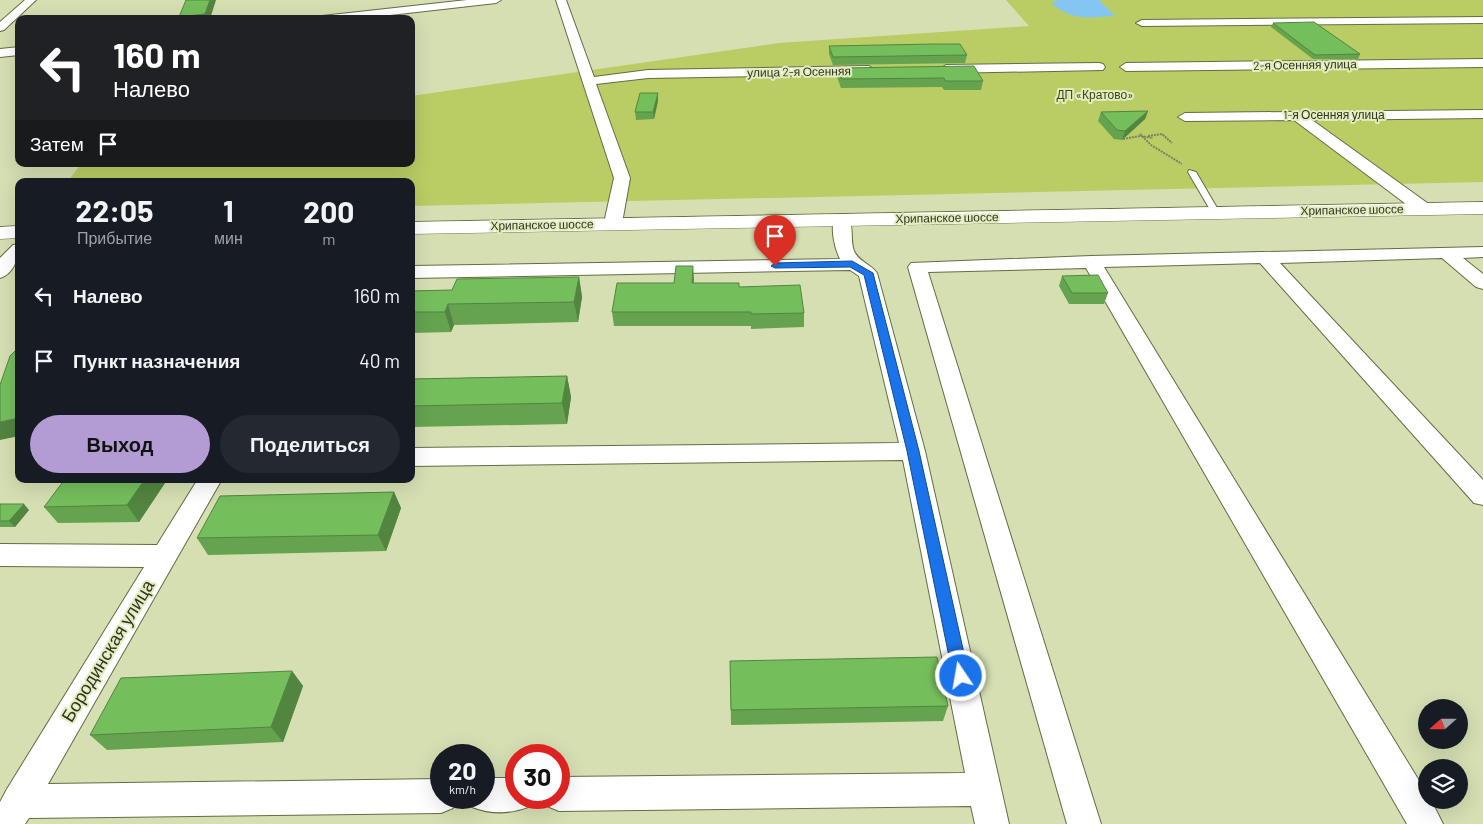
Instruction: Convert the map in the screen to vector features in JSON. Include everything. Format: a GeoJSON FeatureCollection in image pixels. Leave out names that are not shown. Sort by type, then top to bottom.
{"type":"FeatureCollection","features":[{"type":"Feature","properties":{"kind":"main road","name":"Хрипанское шоссе"},"geometry":{"type":"LineString","coordinates":[[415,228],[1483,208]]}},
{"type":"Feature","properties":{"kind":"main road"},"geometry":{"type":"LineString","coordinates":[[0,232],[15,232]]}},
{"type":"Feature","properties":{"kind":"street"},"geometry":{"type":"LineString","coordinates":[[0,28],[31,0]]}},
{"type":"Feature","properties":{"kind":"street"},"geometry":{"type":"LineString","coordinates":[[359,15],[496,0]]}},
{"type":"Feature","properties":{"kind":"street"},"geometry":{"type":"LineString","coordinates":[[561,0],[622,178],[613,224]]}},
{"type":"Feature","properties":{"kind":"street"},"geometry":{"type":"LineString","coordinates":[[1142,23],[1483,20]]}},
{"type":"Feature","properties":{"kind":"street"},"geometry":{"type":"LineString","coordinates":[[0,53],[15,51]]}},
{"type":"Feature","properties":{"kind":"street","name":"2-я Осенняя улица"},"geometry":{"type":"LineString","coordinates":[[1126,67],[1483,63]]}},
{"type":"Feature","properties":{"kind":"street"},"geometry":{"type":"LineString","coordinates":[[932,70],[1099,67]]}},
{"type":"Feature","properties":{"kind":"street","name":"улица 2-я Осенняя"},"geometry":{"type":"LineString","coordinates":[[590,81],[648,74],[883,70]]}},
{"type":"Feature","properties":{"kind":"street","name":"1-я Осенняя улица"},"geometry":{"type":"LineString","coordinates":[[1185,117],[1483,114]]}},
{"type":"Feature","properties":{"kind":"street"},"geometry":{"type":"LineString","coordinates":[[1296,115],[1424,209]]}},
{"type":"Feature","properties":{"kind":"street"},"geometry":{"type":"LineString","coordinates":[[842,220],[844,252],[852,264],[868,273],[913,451],[992,824]]}},
{"type":"Feature","properties":{"kind":"street"},"geometry":{"type":"LineString","coordinates":[[1446,252],[1483,283]]}},
{"type":"Feature","properties":{"kind":"street"},"geometry":{"type":"LineString","coordinates":[[1084,824],[917,267],[1091,261],[1267,260],[1483,252]]}},
{"type":"Feature","properties":{"kind":"street"},"geometry":{"type":"LineString","coordinates":[[0,272],[2,266],[15,253]]}},
{"type":"Feature","properties":{"kind":"street"},"geometry":{"type":"LineString","coordinates":[[1267,260],[1483,496]]}},
{"type":"Feature","properties":{"kind":"street"},"geometry":{"type":"LineString","coordinates":[[1091,261],[1426,824]]}},
{"type":"Feature","properties":{"kind":"street"},"geometry":{"type":"LineString","coordinates":[[415,272],[852,264]]}},
{"type":"Feature","properties":{"kind":"street"},"geometry":{"type":"LineString","coordinates":[[415,457],[913,451]]}},
{"type":"Feature","properties":{"kind":"street","name":"Бородинская улица"},"geometry":{"type":"LineString","coordinates":[[12,812],[208,483]]}},
{"type":"Feature","properties":{"kind":"street"},"geometry":{"type":"LineString","coordinates":[[0,555],[165,556]]}},
{"type":"Feature","properties":{"kind":"street"},"geometry":{"type":"LineString","coordinates":[[570,794],[985,789]]}},
{"type":"Feature","properties":{"kind":"street"},"geometry":{"type":"LineString","coordinates":[[12,812],[430,796]]}},
{"type":"Feature","properties":{"kind":"lane"},"geometry":{"type":"LineString","coordinates":[[1192,172],[1216,213]]}},
{"type":"Feature","properties":{"kind":"path"},"geometry":{"type":"LineString","coordinates":[[1148,136],[1162,134],[1172,144]]}},
{"type":"Feature","properties":{"kind":"path"},"geometry":{"type":"LineString","coordinates":[[1140,135],[1192,172]]}},
{"type":"Feature","properties":{"kind":"path"},"geometry":{"type":"LineString","coordinates":[[1124,139],[1140,135],[1153,138]]}},
{"type":"Feature","properties":{"kind":"green space","name":"ДП «Кратово»"},"geometry":{"type":"Polygon","coordinates":[[[1006,0],[1483,0],[1483,182],[415,206],[415,178],[70,178],[79,167],[415,167],[415,95],[779,43],[1029,26],[1006,0]]]}},
{"type":"Feature","properties":{"kind":"water"},"geometry":{"type":"Polygon","coordinates":[[[1058,0],[1099,0],[1115,16],[1074,16],[1051,3],[1058,0]]]}},
{"type":"Feature","properties":{"kind":"building"},"geometry":{"type":"Polygon","coordinates":[[[186,0],[210,0],[205,14],[180,15],[186,0]]]}},
{"type":"Feature","properties":{"kind":"building"},"geometry":{"type":"Polygon","coordinates":[[[1314,22],[1360,54],[1315,55],[1273,23],[1314,22]]]}},
{"type":"Feature","properties":{"kind":"building"},"geometry":{"type":"Polygon","coordinates":[[[960,44],[967,55],[833,57],[829,46],[960,44]]]}},
{"type":"Feature","properties":{"kind":"building"},"geometry":{"type":"Polygon","coordinates":[[[974,66],[983,81],[945,81],[944,78],[842,79],[838,68],[974,66]]]}},
{"type":"Feature","properties":{"kind":"building"},"geometry":{"type":"Polygon","coordinates":[[[640,93],[658,93],[653,112],[635,112],[640,93]]]}},
{"type":"Feature","properties":{"kind":"building"},"geometry":{"type":"Polygon","coordinates":[[[1148,111],[1125,131],[1117,130],[1101,112],[1148,111]]]}},
{"type":"Feature","properties":{"kind":"building"},"geometry":{"type":"Polygon","coordinates":[[[676,266],[693,266],[692,283],[739,283],[739,287],[800,285],[804,313],[612,312],[617,283],[674,283],[676,266]]]}},
{"type":"Feature","properties":{"kind":"building"},"geometry":{"type":"Polygon","coordinates":[[[1098,275],[1108,293],[1072,293],[1062,276],[1098,275]]]}},
{"type":"Feature","properties":{"kind":"building"},"geometry":{"type":"Polygon","coordinates":[[[579,277],[574,302],[448,304],[445,312],[415,312],[415,291],[452,290],[457,279],[579,277]]]}},
{"type":"Feature","properties":{"kind":"building"},"geometry":{"type":"Polygon","coordinates":[[[15,351],[15,419],[0,422],[0,385],[10,356],[15,351]]]}},
{"type":"Feature","properties":{"kind":"building"},"geometry":{"type":"Polygon","coordinates":[[[567,376],[562,403],[415,406],[415,379],[567,376]]]}},
{"type":"Feature","properties":{"kind":"building"},"geometry":{"type":"Polygon","coordinates":[[[62,483],[142,483],[127,505],[44,507],[62,483]]]}},
{"type":"Feature","properties":{"kind":"building"},"geometry":{"type":"Polygon","coordinates":[[[394,492],[378,535],[197,538],[220,496],[394,492]]]}},
{"type":"Feature","properties":{"kind":"building"},"geometry":{"type":"Polygon","coordinates":[[[0,504],[24,504],[9,521],[0,521],[0,504]]]}},
{"type":"Feature","properties":{"kind":"building"},"geometry":{"type":"Polygon","coordinates":[[[937,657],[948,706],[731,710],[730,661],[937,657]]]}},
{"type":"Feature","properties":{"kind":"building"},"geometry":{"type":"Polygon","coordinates":[[[292,671],[271,727],[90,735],[121,678],[292,671]]]}},
{"type":"Feature","properties":{"kind":"route"},"geometry":{"type":"LineString","coordinates":[[775,266],[852,264],[868,273],[913,451],[961,676]]}}]}
